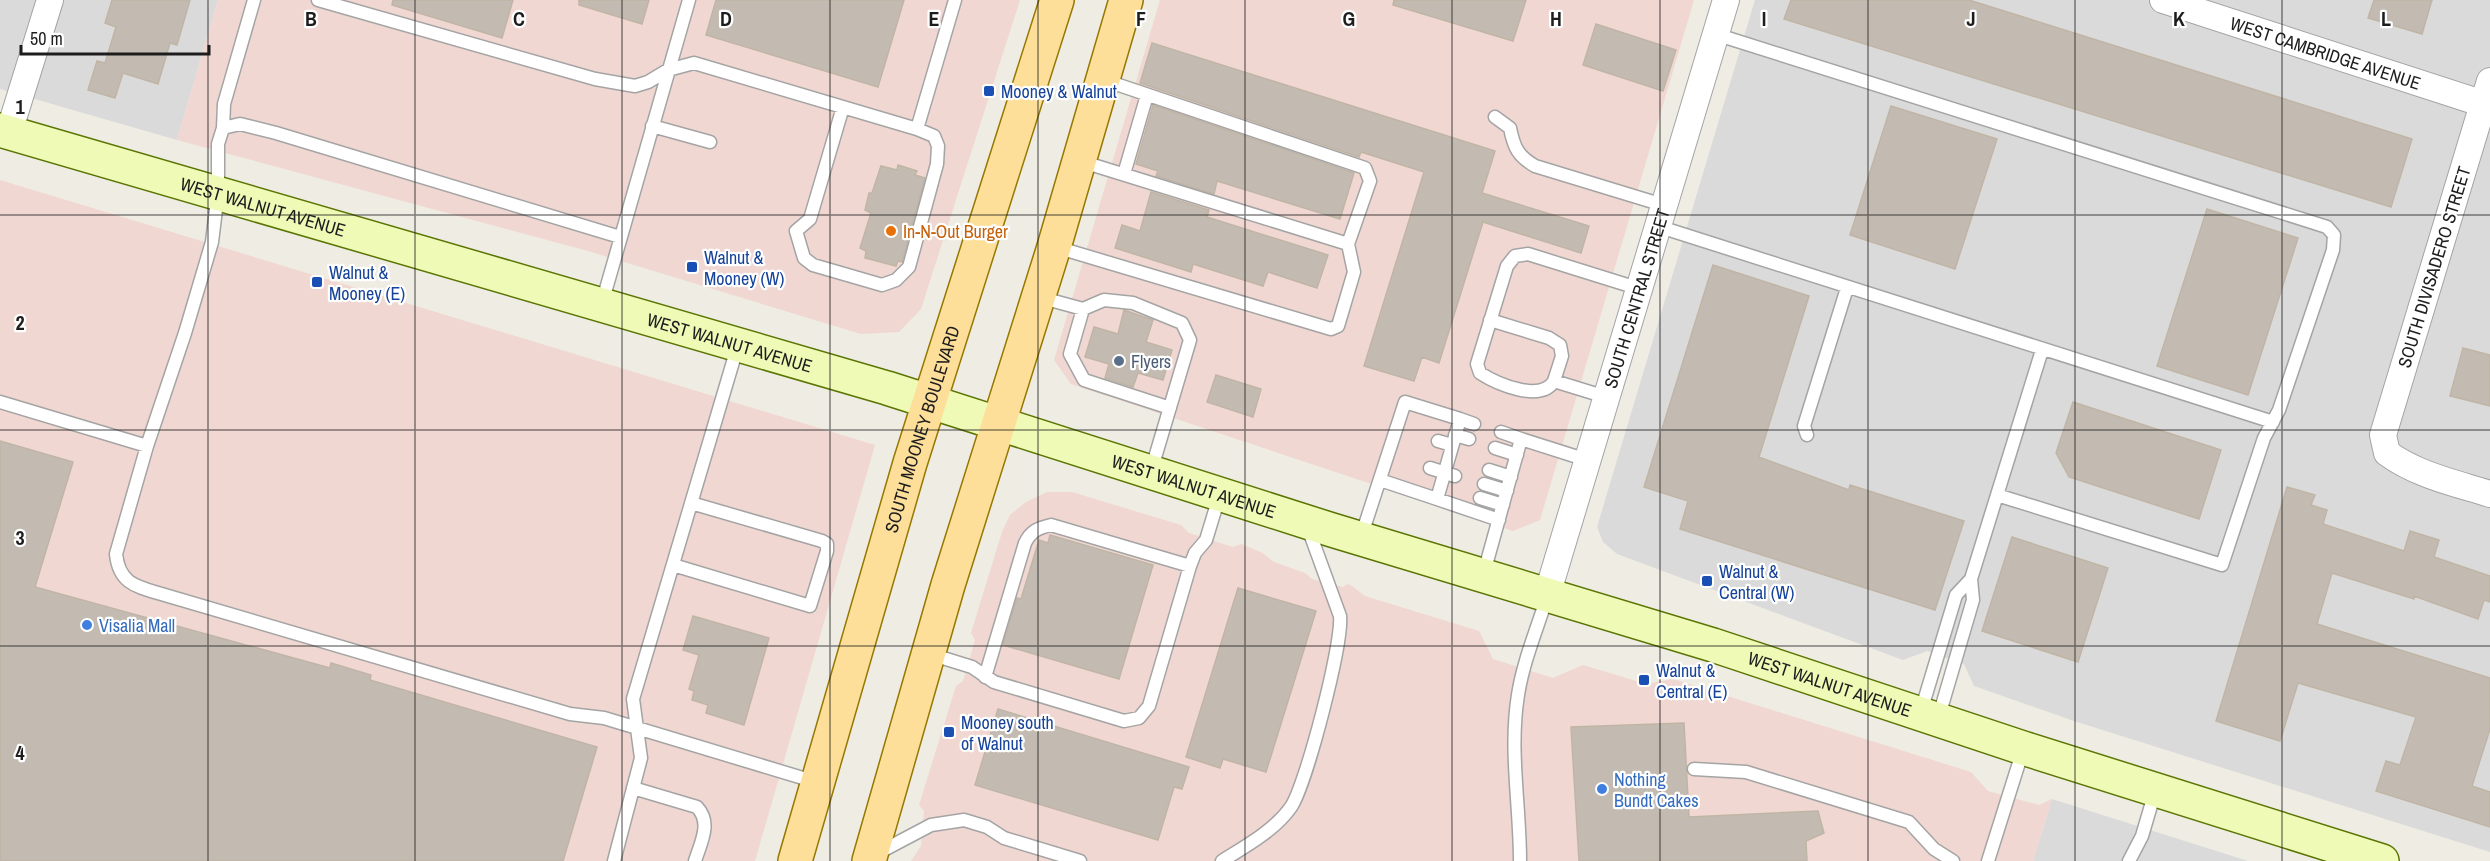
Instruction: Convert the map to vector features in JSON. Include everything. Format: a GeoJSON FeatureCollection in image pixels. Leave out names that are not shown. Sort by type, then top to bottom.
{"type":"FeatureCollection","features":[{"type":"Feature","properties":{"kind":"main road","name":"SOUTH MOONEY BOULEVARD"},"geometry":{"type":"LineString","coordinates":[[795,861],[930,402],[1057,0]]}},
{"type":"Feature","properties":{"kind":"main road"},"geometry":{"type":"LineString","coordinates":[[870,859],[928,654],[1054,247],[1126,0]]}},
{"type":"Feature","properties":{"kind":"main road","name":"WEST WALNUT AVENUE"},"geometry":{"type":"LineString","coordinates":[[5,131],[602,303],[930,402],[1305,521],[1713,645],[1928,718],[2382,861]]}},
{"type":"Feature","properties":{"kind":"street"},"geometry":{"type":"LineString","coordinates":[[5,131],[50,0]]}},
{"type":"Feature","properties":{"kind":"street","name":"SOUTH CENTRAL STREET"},"geometry":{"type":"LineString","coordinates":[[1547,595],[1726,0]]}},
{"type":"Feature","properties":{"kind":"street","name":"WEST CAMBRIDGE AVENUE"},"geometry":{"type":"LineString","coordinates":[[2163,0],[2488,97]]}},
{"type":"Feature","properties":{"kind":"street","name":"SOUTH DIVISADERO STREET"},"geometry":{"type":"LineString","coordinates":[[2488,97],[2384,435],[2387,453],[2419,472],[2490,494]]}},
{"type":"Feature","properties":{"kind":"lane"},"geometry":{"type":"LineString","coordinates":[[254,0],[224,104],[223,128],[218,144],[218,193],[212,242],[185,333],[147,446],[116,554],[117,568],[126,580],[136,586],[570,714],[604,718],[817,782]]}},
{"type":"Feature","properties":{"kind":"lane"},"geometry":{"type":"LineString","coordinates":[[318,0],[595,79],[635,86],[648,82],[668,70],[694,63],[918,129],[934,136],[938,146],[937,164],[909,267],[896,280],[882,285],[813,265],[804,258],[796,231],[810,219],[843,107]]}},
{"type":"Feature","properties":{"kind":"lane"},"geometry":{"type":"LineString","coordinates":[[602,303],[689,0]]}},
{"type":"Feature","properties":{"kind":"lane"},"geometry":{"type":"LineString","coordinates":[[918,129],[955,0]]}},
{"type":"Feature","properties":{"kind":"lane"},"geometry":{"type":"LineString","coordinates":[[1715,34],[2327,227],[2334,235],[2333,250],[2280,410],[2264,438],[2222,565],[1997,495]]}},
{"type":"Feature","properties":{"kind":"lane"},"geometry":{"type":"LineString","coordinates":[[1054,247],[1331,329],[1338,326],[1354,272],[1348,244],[1370,181],[1365,168],[1102,80]]}},
{"type":"Feature","properties":{"kind":"lane"},"geometry":{"type":"LineString","coordinates":[[1124,174],[1147,96]]}},
{"type":"Feature","properties":{"kind":"lane"},"geometry":{"type":"LineString","coordinates":[[1495,117],[1510,128],[1514,147],[1521,158],[1535,166],[1660,216],[1847,288],[2273,422]]}},
{"type":"Feature","properties":{"kind":"lane"},"geometry":{"type":"LineString","coordinates":[[223,128],[240,124],[276,133],[620,237]]}},
{"type":"Feature","properties":{"kind":"lane"},"geometry":{"type":"LineString","coordinates":[[652,126],[710,142]]}},
{"type":"Feature","properties":{"kind":"lane"},"geometry":{"type":"LineString","coordinates":[[1079,160],[1348,244]]}},
{"type":"Feature","properties":{"kind":"lane"},"geometry":{"type":"LineString","coordinates":[[1490,320],[1549,339],[1560,345],[1562,356],[1554,381],[1550,388],[1542,393],[1531,392],[1479,373],[1477,364],[1490,320],[1507,266],[1515,256],[1528,254],[1638,288]]}},
{"type":"Feature","properties":{"kind":"lane"},"geometry":{"type":"LineString","coordinates":[[1807,435],[1804,426],[1847,288]]}},
{"type":"Feature","properties":{"kind":"lane"},"geometry":{"type":"LineString","coordinates":[[1038,297],[1083,309],[1104,300],[1133,303],[1182,323],[1190,340],[1150,472]]}},
{"type":"Feature","properties":{"kind":"lane"},"geometry":{"type":"LineString","coordinates":[[1083,309],[1070,354],[1084,380],[1170,408]]}},
{"type":"Feature","properties":{"kind":"lane"},"geometry":{"type":"LineString","coordinates":[[614,861],[641,759],[633,699],[738,344]]}},
{"type":"Feature","properties":{"kind":"lane"},"geometry":{"type":"LineString","coordinates":[[1928,718],[1973,600],[1971,579],[2042,350]]}},
{"type":"Feature","properties":{"kind":"lane"},"geometry":{"type":"LineString","coordinates":[[1554,381],[1606,397]]}},
{"type":"Feature","properties":{"kind":"lane"},"geometry":{"type":"LineString","coordinates":[[0,402],[147,446]]}},
{"type":"Feature","properties":{"kind":"lane"},"geometry":{"type":"LineString","coordinates":[[1361,538],[1405,402],[1474,424]]}},
{"type":"Feature","properties":{"kind":"lane"},"geometry":{"type":"LineString","coordinates":[[1437,500],[1448,480],[1460,419]]}},
{"type":"Feature","properties":{"kind":"lane"},"geometry":{"type":"LineString","coordinates":[[1396,428],[1409,432]]}},
{"type":"Feature","properties":{"kind":"lane"},"geometry":{"type":"LineString","coordinates":[[1501,432],[1587,460]]}},
{"type":"Feature","properties":{"kind":"lane"},"geometry":{"type":"LineString","coordinates":[[1454,450],[1469,439]]}},
{"type":"Feature","properties":{"kind":"lane"},"geometry":{"type":"LineString","coordinates":[[1483,576],[1521,439]]}},
{"type":"Feature","properties":{"kind":"lane"},"geometry":{"type":"LineString","coordinates":[[1438,441],[1454,450]]}},
{"type":"Feature","properties":{"kind":"lane"},"geometry":{"type":"LineString","coordinates":[[1495,448],[1517,455]]}},
{"type":"Feature","properties":{"kind":"lane"},"geometry":{"type":"LineString","coordinates":[[1388,455],[1400,459]]}},
{"type":"Feature","properties":{"kind":"lane"},"geometry":{"type":"LineString","coordinates":[[1430,468],[1448,480]]}},
{"type":"Feature","properties":{"kind":"lane"},"geometry":{"type":"LineString","coordinates":[[1489,470],[1511,477]]}},
{"type":"Feature","properties":{"kind":"lane"},"geometry":{"type":"LineString","coordinates":[[1380,480],[1499,520]]}},
{"type":"Feature","properties":{"kind":"lane"},"geometry":{"type":"LineString","coordinates":[[1484,484],[1507,491]]}},
{"type":"Feature","properties":{"kind":"lane"},"geometry":{"type":"LineString","coordinates":[[928,654],[972,667],[985,677],[1124,721],[1139,718],[1149,706],[1152,698],[1190,566],[1195,553],[1206,540],[1220,494]]}},
{"type":"Feature","properties":{"kind":"lane"},"geometry":{"type":"LineString","coordinates":[[1480,498],[1503,505]]}},
{"type":"Feature","properties":{"kind":"lane"},"geometry":{"type":"LineString","coordinates":[[674,565],[810,606],[827,551],[827,544],[822,541],[692,502]]}},
{"type":"Feature","properties":{"kind":"lane"},"geometry":{"type":"LineString","coordinates":[[1222,861],[1258,838],[1292,806],[1336,661],[1342,629],[1340,616],[1305,521]]}},
{"type":"Feature","properties":{"kind":"lane"},"geometry":{"type":"LineString","coordinates":[[985,677],[1025,543],[1030,534],[1038,528],[1051,525],[1190,566]]}},
{"type":"Feature","properties":{"kind":"lane"},"geometry":{"type":"LineString","coordinates":[[1928,718],[1956,595],[1971,579]]}},
{"type":"Feature","properties":{"kind":"lane"},"geometry":{"type":"LineString","coordinates":[[1520,861],[1514,764],[1516,712],[1518,693],[1547,595]]}},
{"type":"Feature","properties":{"kind":"lane"},"geometry":{"type":"LineString","coordinates":[[1988,861],[2023,748]]}},
{"type":"Feature","properties":{"kind":"lane"},"geometry":{"type":"LineString","coordinates":[[1694,769],[1746,772],[1909,822],[1934,849],[1953,861]]}},
{"type":"Feature","properties":{"kind":"lane"},"geometry":{"type":"LineString","coordinates":[[633,788],[697,807],[704,815],[706,825],[695,861]]}},
{"type":"Feature","properties":{"kind":"lane"},"geometry":{"type":"LineString","coordinates":[[2129,861],[2142,836],[2156,791]]}},
{"type":"Feature","properties":{"kind":"lane"},"geometry":{"type":"LineString","coordinates":[[870,859],[931,825],[946,821],[972,822],[1004,838],[1078,861]]}},
{"type":"Feature","properties":{"kind":"shaded area"},"geometry":{"type":"Polygon","coordinates":[[[0,0],[218,0],[177,140],[0,89],[0,0]]]}},
{"type":"Feature","properties":{"kind":"shaded area"},"geometry":{"type":"Polygon","coordinates":[[[218,0],[1020,0],[921,309],[899,332],[861,334],[588,251],[177,140],[218,0]]]}},
{"type":"Feature","properties":{"kind":"shaded area"},"geometry":{"type":"Polygon","coordinates":[[[1160,0],[1694,0],[1540,520],[1513,531],[1071,384],[1054,360],[1160,0]]]}},
{"type":"Feature","properties":{"kind":"shaded area"},"geometry":{"type":"Polygon","coordinates":[[[1755,0],[2490,0],[2490,852],[2074,721],[1974,686],[1964,664],[1927,651],[1903,660],[1617,554],[1603,542],[1597,527],[1755,0]]]}},
{"type":"Feature","properties":{"kind":"shaded area"},"geometry":{"type":"Polygon","coordinates":[[[0,180],[875,445],[755,861],[0,861],[0,180]]]}},
{"type":"Feature","properties":{"kind":"shaded area"},"geometry":{"type":"Polygon","coordinates":[[[1047,492],[1072,492],[1181,525],[1189,533],[1233,547],[1241,544],[1261,552],[1274,562],[1305,573],[1312,579],[1343,587],[1347,584],[1365,596],[1479,631],[1493,659],[1553,678],[1583,665],[1646,684],[1673,679],[1971,772],[1988,791],[2039,805],[2052,799],[2033,861],[911,861],[921,846],[924,811],[919,805],[956,686],[963,681],[975,640],[971,633],[1002,532],[1010,515],[1026,502],[1047,492]]]}},
{"type":"Feature","properties":{"kind":"shaded area"},"geometry":{"type":"Polygon","coordinates":[[[2052,799],[2248,861],[2033,861],[2052,799]]]}},
{"type":"Feature","properties":{"kind":"building"},"geometry":{"type":"Polygon","coordinates":[[[112,0],[190,0],[177,45],[170,43],[158,84],[123,73],[115,98],[88,90],[97,61],[105,63],[116,27],[105,23],[112,0]]]}},
{"type":"Feature","properties":{"kind":"building"},"geometry":{"type":"Polygon","coordinates":[[[393,0],[513,0],[502,38],[392,5],[393,0]]]}},
{"type":"Feature","properties":{"kind":"building"},"geometry":{"type":"Polygon","coordinates":[[[579,0],[649,0],[642,24],[579,5],[579,0]]]}},
{"type":"Feature","properties":{"kind":"building"},"geometry":{"type":"Polygon","coordinates":[[[716,0],[904,0],[878,87],[706,35],[716,0]]]}},
{"type":"Feature","properties":{"kind":"building"},"geometry":{"type":"Polygon","coordinates":[[[1394,0],[1526,0],[1513,41],[1393,5],[1394,0]]]}},
{"type":"Feature","properties":{"kind":"building"},"geometry":{"type":"Polygon","coordinates":[[[1791,0],[1969,0],[2412,139],[2391,207],[1784,19],[1791,0]]]}},
{"type":"Feature","properties":{"kind":"building"},"geometry":{"type":"Polygon","coordinates":[[[2374,0],[2432,0],[2422,34],[2368,18],[2374,0]]]}},
{"type":"Feature","properties":{"kind":"building"},"geometry":{"type":"Polygon","coordinates":[[[1596,24],[1676,50],[1663,91],[1583,65],[1596,24]]]}},
{"type":"Feature","properties":{"kind":"building"},"geometry":{"type":"Polygon","coordinates":[[[1152,43],[1495,151],[1482,193],[1589,226],[1581,253],[1483,222],[1439,363],[1422,357],[1414,381],[1364,366],[1424,172],[1361,152],[1359,157],[1140,83],[1152,43]]]}},
{"type":"Feature","properties":{"kind":"building"},"geometry":{"type":"Polygon","coordinates":[[[1153,105],[1354,173],[1340,219],[1217,181],[1214,194],[1156,176],[1158,171],[1136,164],[1153,105]]]}},
{"type":"Feature","properties":{"kind":"building"},"geometry":{"type":"Polygon","coordinates":[[[1891,106],[1997,139],[1955,269],[1850,235],[1891,106]]]}},
{"type":"Feature","properties":{"kind":"building","name":"In-N-Out Burger"},"geometry":{"type":"Polygon","coordinates":[[[898,165],[917,171],[915,175],[925,178],[902,262],[898,261],[896,266],[865,258],[866,251],[860,248],[871,213],[865,210],[869,193],[872,193],[881,166],[897,170],[898,165]]]}},
{"type":"Feature","properties":{"kind":"building"},"geometry":{"type":"Polygon","coordinates":[[[1151,192],[1209,210],[1207,217],[1328,255],[1317,288],[1268,272],[1263,286],[1193,264],[1191,272],[1115,248],[1122,225],[1140,231],[1151,192]]]}},
{"type":"Feature","properties":{"kind":"building"},"geometry":{"type":"Polygon","coordinates":[[[2207,209],[2298,238],[2248,395],[2157,366],[2207,209]]]}},
{"type":"Feature","properties":{"kind":"building"},"geometry":{"type":"Polygon","coordinates":[[[1713,265],[1809,296],[1759,457],[1849,490],[1850,485],[1964,521],[1935,610],[1680,529],[1688,501],[1644,487],[1713,265]]]}},
{"type":"Feature","properties":{"kind":"building"},"geometry":{"type":"Polygon","coordinates":[[[1124,310],[1153,320],[1146,342],[1172,350],[1163,380],[1138,373],[1133,387],[1105,378],[1109,364],[1085,357],[1094,327],[1118,334],[1124,310]]]}},
{"type":"Feature","properties":{"kind":"building"},"geometry":{"type":"Polygon","coordinates":[[[2463,348],[2490,355],[2490,406],[2450,396],[2463,348]]]}},
{"type":"Feature","properties":{"kind":"building"},"geometry":{"type":"Polygon","coordinates":[[[1216,375],[1261,389],[1253,417],[1207,402],[1216,375]]]}},
{"type":"Feature","properties":{"kind":"building"},"geometry":{"type":"Polygon","coordinates":[[[2073,402],[2221,450],[2199,519],[2069,477],[2056,453],[2073,402]]]}},
{"type":"Feature","properties":{"kind":"building","name":"Visalia Mall"},"geometry":{"type":"Polygon","coordinates":[[[0,441],[73,462],[35,587],[330,668],[331,663],[371,675],[370,680],[597,747],[563,861],[0,861],[0,441]]]}},
{"type":"Feature","properties":{"kind":"building"},"geometry":{"type":"Polygon","coordinates":[[[2287,487],[2315,495],[2311,505],[2327,510],[2323,524],[2404,551],[2410,531],[2439,540],[2434,557],[2490,576],[2490,602],[2484,600],[2478,619],[2414,596],[2414,599],[2332,573],[2317,624],[2490,678],[2490,729],[2472,786],[2490,792],[2490,827],[2376,791],[2386,761],[2400,765],[2416,717],[2298,683],[2280,741],[2216,721],[2287,487]]]}},
{"type":"Feature","properties":{"kind":"building"},"geometry":{"type":"Polygon","coordinates":[[[1050,535],[1153,565],[1119,679],[1003,645],[1017,598],[1021,599],[1039,540],[1048,543],[1050,535]]]}},
{"type":"Feature","properties":{"kind":"building"},"geometry":{"type":"Polygon","coordinates":[[[2012,537],[2108,568],[2078,662],[1982,631],[2012,537]]]}},
{"type":"Feature","properties":{"kind":"building"},"geometry":{"type":"Polygon","coordinates":[[[1238,588],[1316,611],[1266,772],[1223,759],[1220,768],[1186,757],[1238,588]]]}},
{"type":"Feature","properties":{"kind":"building"},"geometry":{"type":"Polygon","coordinates":[[[693,616],[769,638],[744,725],[706,713],[708,705],[692,700],[694,691],[689,689],[699,655],[683,650],[693,616]]]}},
{"type":"Feature","properties":{"kind":"building"},"geometry":{"type":"Polygon","coordinates":[[[998,709],[1189,767],[1182,789],[1174,787],[1158,840],[975,785],[998,709]]]}},
{"type":"Feature","properties":{"kind":"building"},"geometry":{"type":"Polygon","coordinates":[[[1684,723],[1689,817],[1818,811],[1824,833],[1806,841],[1807,861],[1579,861],[1571,727],[1684,723]]]}},
{"type":"Feature","properties":{"kind":"place","name":"Mooney & Walnut"},"geometry":{"type":"Point","coordinates":[989,91]}},
{"type":"Feature","properties":{"kind":"place","name":"In-N-Out Burger"},"geometry":{"type":"Point","coordinates":[891,231]}},
{"type":"Feature","properties":{"kind":"place","name":"Walnut & Mooney (W)"},"geometry":{"type":"Point","coordinates":[692,267]}},
{"type":"Feature","properties":{"kind":"place","name":"Walnut & Mooney (E)"},"geometry":{"type":"Point","coordinates":[317,282]}},
{"type":"Feature","properties":{"kind":"place","name":"Flyers"},"geometry":{"type":"Point","coordinates":[1119,361]}},
{"type":"Feature","properties":{"kind":"place","name":"Walnut & Central (W)"},"geometry":{"type":"Point","coordinates":[1707,581]}},
{"type":"Feature","properties":{"kind":"place","name":"Visalia Mall"},"geometry":{"type":"Point","coordinates":[87,625]}},
{"type":"Feature","properties":{"kind":"place","name":"Walnut & Central (E)"},"geometry":{"type":"Point","coordinates":[1644,680]}},
{"type":"Feature","properties":{"kind":"place","name":"Mooney south of Walnut"},"geometry":{"type":"Point","coordinates":[949,732]}},
{"type":"Feature","properties":{"kind":"place","name":"Nothing Bundt Cakes"},"geometry":{"type":"Point","coordinates":[1602,789]}}]}
